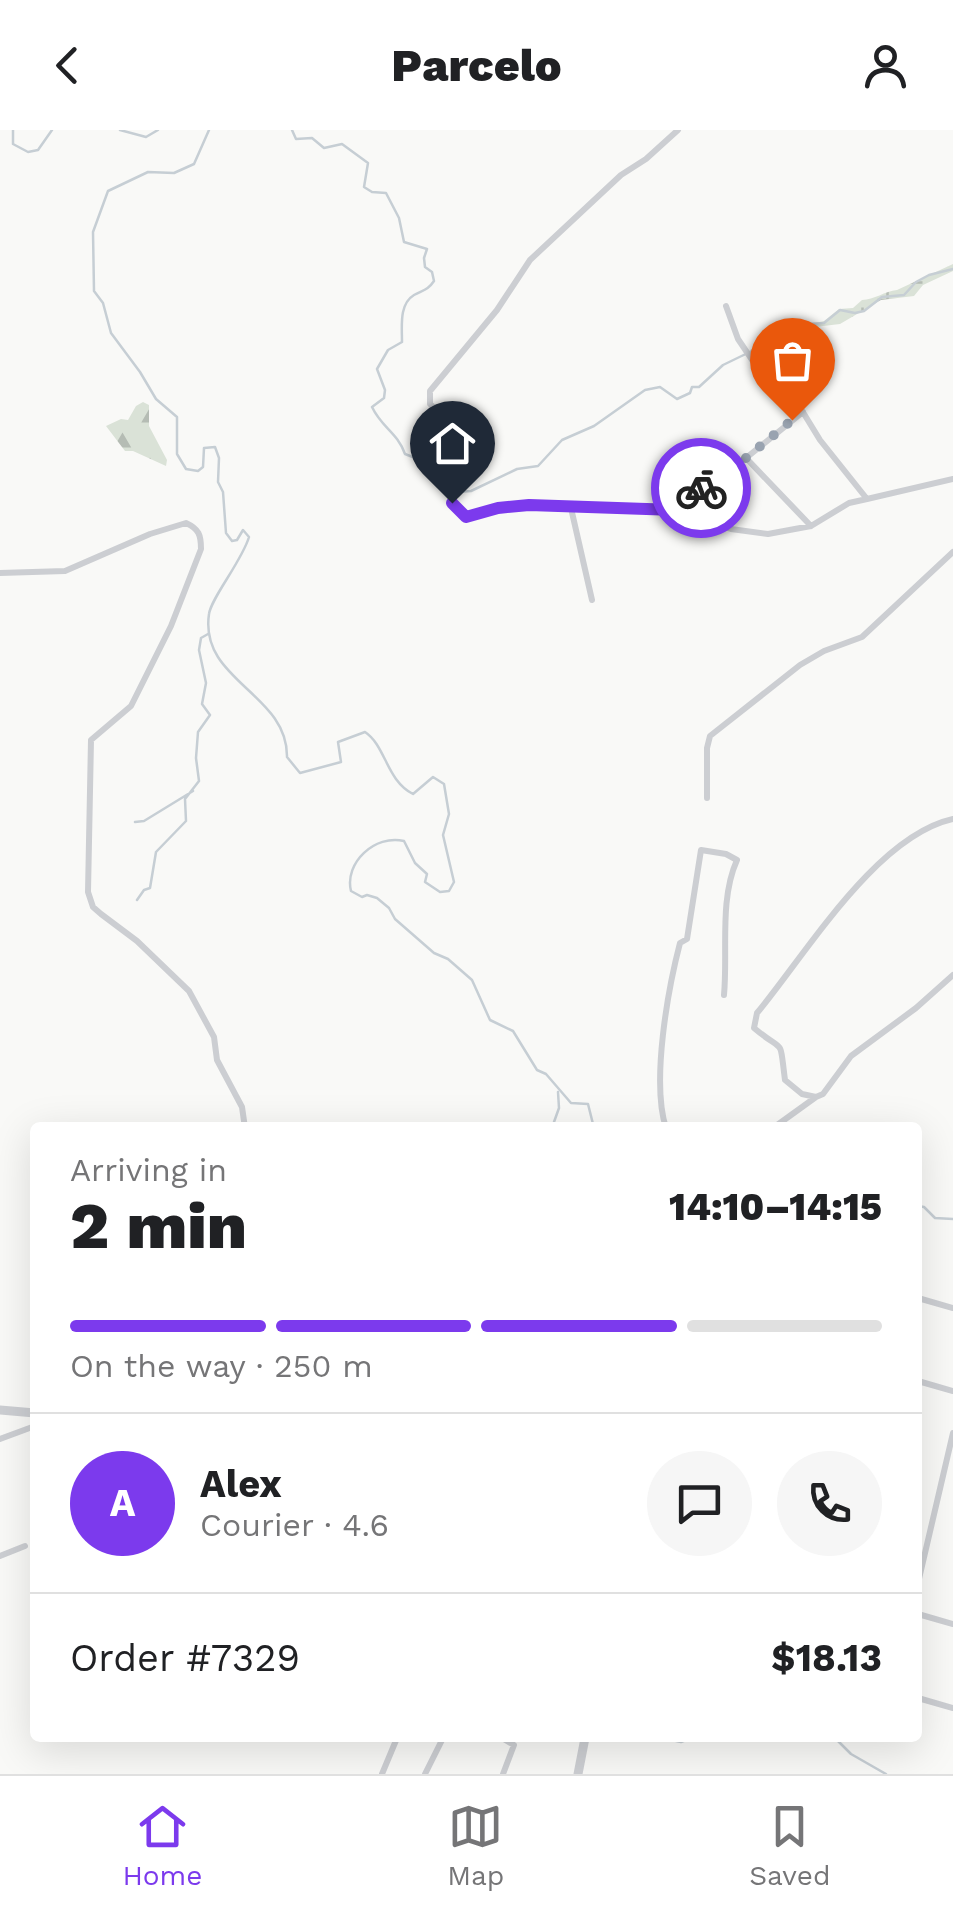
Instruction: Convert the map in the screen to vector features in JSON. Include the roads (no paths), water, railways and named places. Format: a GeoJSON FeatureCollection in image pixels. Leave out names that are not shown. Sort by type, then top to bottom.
{"type":"FeatureCollection","features":[{"type":"Feature","properties":{"kind":"street"},"geometry":{"type":"LineString","coordinates":[[470,429],[441,436],[434,433],[432,429],[443,414],[430,404],[430,391],[496,310],[530,260],[621,174],[646,160],[678,130]]}},
{"type":"Feature","properties":{"kind":"street"},"geometry":{"type":"LineString","coordinates":[[726,306],[742,344],[767,382],[790,392],[867,499]]}},
{"type":"Feature","properties":{"kind":"street"},"geometry":{"type":"LineString","coordinates":[[676,510],[802,412]]}},
{"type":"Feature","properties":{"kind":"street"},"geometry":{"type":"LineString","coordinates":[[746,458],[811,526]]}},
{"type":"Feature","properties":{"kind":"street"},"geometry":{"type":"LineString","coordinates":[[452,503],[466,517],[529,505],[676,510],[748,532],[791,532],[811,526],[849,502],[953,479]]}},
{"type":"Feature","properties":{"kind":"street"},"geometry":{"type":"LineString","coordinates":[[571,508],[592,600]]}},
{"type":"Feature","properties":{"kind":"street"},"geometry":{"type":"LineString","coordinates":[[0,573],[65,571],[186,523],[201,536],[201,549],[171,626],[131,706],[91,740],[88,892],[101,914],[137,940],[188,990],[214,1037],[218,1060],[242,1107],[244,1122]]}},
{"type":"Feature","properties":{"kind":"street"},"geometry":{"type":"LineString","coordinates":[[708,798],[706,748],[710,736],[800,665],[862,637],[953,552]]}},
{"type":"Feature","properties":{"kind":"street"},"geometry":{"type":"LineString","coordinates":[[816,1097],[802,1094],[785,1080],[782,1050],[778,1043],[754,1028],[757,1013],[868,874],[923,830],[953,819]]}},
{"type":"Feature","properties":{"kind":"street"},"geometry":{"type":"LineString","coordinates":[[665,1122],[662,1084],[668,992],[680,942],[687,939],[702,850],[738,860],[731,873],[724,995]]}},
{"type":"Feature","properties":{"kind":"street"},"geometry":{"type":"LineString","coordinates":[[781,1122],[822,1094],[851,1056],[953,975]]}},
{"type":"Feature","properties":{"kind":"street"},"geometry":{"type":"LineString","coordinates":[[922,1299],[953,1308]]}},
{"type":"Feature","properties":{"kind":"street"},"geometry":{"type":"LineString","coordinates":[[922,1382],[953,1390]]}},
{"type":"Feature","properties":{"kind":"street"},"geometry":{"type":"LineString","coordinates":[[0,1410],[30,1413]]}},
{"type":"Feature","properties":{"kind":"street"},"geometry":{"type":"LineString","coordinates":[[0,1439],[30,1428]]}},
{"type":"Feature","properties":{"kind":"street"},"geometry":{"type":"LineString","coordinates":[[922,1566],[953,1434]]}},
{"type":"Feature","properties":{"kind":"street"},"geometry":{"type":"LineString","coordinates":[[0,1556],[25,1546]]}},
{"type":"Feature","properties":{"kind":"street"},"geometry":{"type":"LineString","coordinates":[[922,1615],[953,1624]]}},
{"type":"Feature","properties":{"kind":"street"},"geometry":{"type":"LineString","coordinates":[[922,1699],[953,1708]]}},
{"type":"Feature","properties":{"kind":"street"},"geometry":{"type":"LineString","coordinates":[[382,1774],[395,1742]]}},
{"type":"Feature","properties":{"kind":"street"},"geometry":{"type":"LineString","coordinates":[[425,1774],[442,1742]]}},
{"type":"Feature","properties":{"kind":"street"},"geometry":{"type":"LineString","coordinates":[[503,1774],[514,1745],[509,1742]]}},
{"type":"Feature","properties":{"kind":"street"},"geometry":{"type":"LineString","coordinates":[[578,1774],[584,1742]]}},
{"type":"Feature","properties":{"kind":"waterway"},"geometry":{"type":"LineString","coordinates":[[13,130],[13,144],[28,152],[38,150],[52,130]]}},
{"type":"Feature","properties":{"kind":"waterway"},"geometry":{"type":"LineString","coordinates":[[120,130],[146,137],[158,130]]}},
{"type":"Feature","properties":{"kind":"waterway"},"geometry":{"type":"LineString","coordinates":[[209,130],[194,164],[174,173],[148,172],[108,191],[93,232],[94,291],[103,303],[111,333],[156,399],[177,417],[177,454],[186,469],[198,471],[203,467],[204,448],[215,447],[226,533],[232,541],[243,530],[249,537],[209,614],[210,637],[217,656],[274,717],[284,735],[287,757],[300,773],[341,762],[338,742],[365,732],[378,746],[397,780],[413,794],[433,777],[444,784],[449,814],[443,835],[454,882],[449,891],[440,892],[425,882],[427,874],[415,863],[404,841],[393,840],[373,846],[357,861],[352,870],[351,891],[377,898],[434,953],[448,959],[472,980],[490,1020],[513,1031],[537,1070],[546,1074],[571,1103],[588,1104],[592,1122]]}},
{"type":"Feature","properties":{"kind":"waterway"},"geometry":{"type":"LineString","coordinates":[[292,130],[296,139],[312,138],[324,148],[342,144],[368,163],[364,187],[386,193],[399,218],[404,242],[427,249],[425,267],[432,272],[434,281],[406,304],[402,342],[388,350],[377,369],[384,398],[372,407],[405,454],[441,468],[457,492],[471,491],[517,469],[538,466],[562,440],[594,426],[645,390],[660,387],[677,399],[690,393],[692,387],[699,387],[723,365],[756,349],[763,351],[782,333],[824,323],[840,310],[864,311],[882,297],[904,295],[929,275],[953,269]]}},
{"type":"Feature","properties":{"kind":"waterway"},"geometry":{"type":"LineString","coordinates":[[137,900],[150,888],[156,852],[186,821],[185,799],[199,781],[198,732],[210,715],[202,704],[206,683],[199,650],[201,638],[208,634]]}},
{"type":"Feature","properties":{"kind":"waterway"},"geometry":{"type":"LineString","coordinates":[[135,822],[144,821],[193,791]]}},
{"type":"Feature","properties":{"kind":"waterway"},"geometry":{"type":"LineString","coordinates":[[554,1122],[559,1108],[558,1092]]}},
{"type":"Feature","properties":{"kind":"waterway"},"geometry":{"type":"LineString","coordinates":[[922,1207],[935,1218],[953,1219]]}},
{"type":"Feature","properties":{"kind":"waterway"},"geometry":{"type":"LineString","coordinates":[[839,1742],[851,1754],[886,1774]]}}]}
